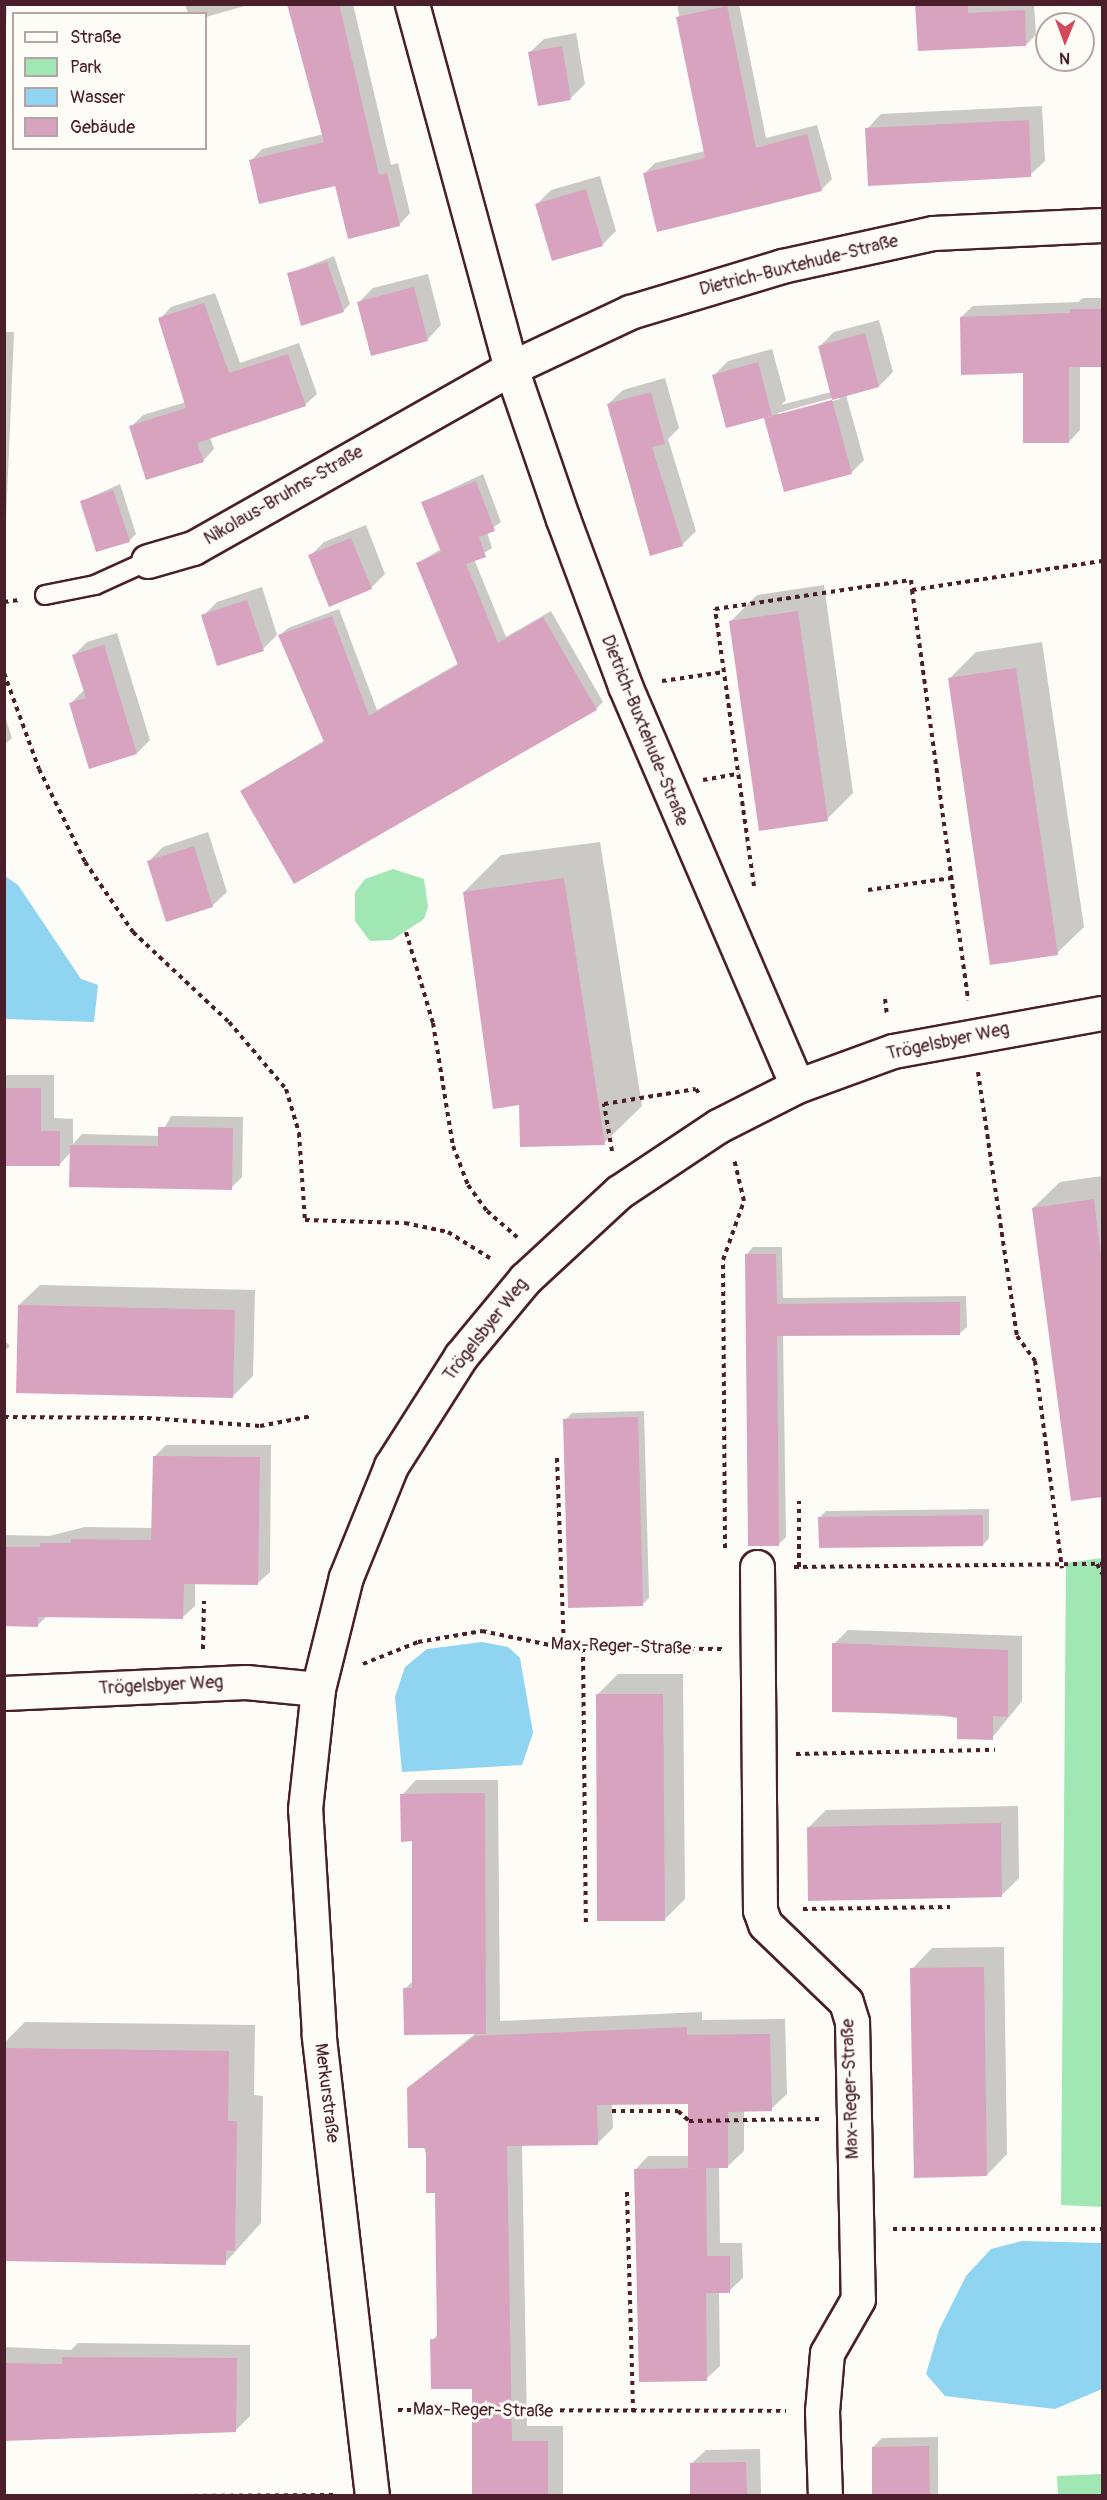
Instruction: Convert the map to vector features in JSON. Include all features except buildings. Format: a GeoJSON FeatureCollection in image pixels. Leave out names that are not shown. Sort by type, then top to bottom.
{"type":"FeatureCollection","features":[{"type":"Feature","properties":{"kind":"street","name":"Dietrich-Buxtehude-Straße"},"geometry":{"type":"LineString","coordinates":[[412,4],[511,368],[625,686],[797,1086]]}},
{"type":"Feature","properties":{"kind":"street","name":"Dietrich-Buxtehude-Straße"},"geometry":{"type":"LineString","coordinates":[[511,368],[630,312],[782,266],[933,233],[1102,225]]}},
{"type":"Feature","properties":{"kind":"street","name":"Nikolaus-Bruhns-Straße"},"geometry":{"type":"LineString","coordinates":[[148,561],[193,548],[511,368]]}},
{"type":"Feature","properties":{"kind":"street","name":"Trögelsbyer Weg"},"geometry":{"type":"LineString","coordinates":[[4,1693],[246,1682],[318,1689],[346,1577],[391,1466],[461,1356],[536,1269],[620,1192],[718,1126],[797,1086],[893,1051],[1102,1013]]}},
{"type":"Feature","properties":{"kind":"street"},"geometry":{"type":"LineString","coordinates":[[757,1567],[760,1910]]}},
{"type":"Feature","properties":{"kind":"street","name":"Merkurstraße"},"geometry":{"type":"LineString","coordinates":[[318,1689],[305,1809],[319,2036],[372,2496]]}},
{"type":"Feature","properties":{"kind":"street","name":"Max-Reger-Straße"},"geometry":{"type":"LineString","coordinates":[[760,1910],[765,1924],[846,2002],[852,2022],[858,2299],[827,2353],[822,2410],[825,2496]]}},
{"type":"Feature","properties":{"kind":"lane","name":"Nikolaus-Bruhns-Straße"},"geometry":{"type":"LineString","coordinates":[[45,595],[95,585],[148,561]]}},
{"type":"Feature","properties":{"kind":"path"},"geometry":{"type":"LineString","coordinates":[[912,590],[1102,561]]}},
{"type":"Feature","properties":{"kind":"path"},"geometry":{"type":"LineString","coordinates":[[754,890],[715,609],[911,580],[972,1035],[1017,1336],[1035,1361],[1062,1568]]}},
{"type":"Feature","properties":{"kind":"path"},"geometry":{"type":"LineString","coordinates":[[625,686],[724,672]]}},
{"type":"Feature","properties":{"kind":"path"},"geometry":{"type":"LineString","coordinates":[[4,673],[39,769],[85,862],[133,932],[229,1022],[286,1089],[299,1133],[304,1220],[405,1224],[448,1232],[536,1269]]}},
{"type":"Feature","properties":{"kind":"path"},"geometry":{"type":"LineString","coordinates":[[868,890],[951,878]]}},
{"type":"Feature","properties":{"kind":"path"},"geometry":{"type":"LineString","coordinates":[[405,932],[433,1023],[453,1146],[468,1185],[536,1269]]}},
{"type":"Feature","properties":{"kind":"path"},"geometry":{"type":"LineString","coordinates":[[620,1192],[604,1104],[696,1089],[741,1172],[744,1201],[723,1260],[725,1567],[1062,1568],[1100,1564],[1102,1574]]}},
{"type":"Feature","properties":{"kind":"path"},"geometry":{"type":"LineString","coordinates":[[4,1418],[169,1419],[260,1426],[312,1416]]}},
{"type":"Feature","properties":{"kind":"path"},"geometry":{"type":"LineString","coordinates":[[557,1458],[564,1648]]}},
{"type":"Feature","properties":{"kind":"path"},"geometry":{"type":"LineString","coordinates":[[799,1501],[799,1566]]}},
{"type":"Feature","properties":{"kind":"path"},"geometry":{"type":"LineString","coordinates":[[203,1684],[204,1601]]}},
{"type":"Feature","properties":{"kind":"path","name":"Max-Reger-Straße"},"geometry":{"type":"LineString","coordinates":[[318,1689],[387,1651],[482,1631],[564,1648],[758,1650]]}},
{"type":"Feature","properties":{"kind":"path"},"geometry":{"type":"LineString","coordinates":[[583,1648],[586,1923]]}},
{"type":"Feature","properties":{"kind":"path"},"geometry":{"type":"LineString","coordinates":[[759,1754],[995,1750]]}},
{"type":"Feature","properties":{"kind":"path"},"geometry":{"type":"LineString","coordinates":[[760,1910],[950,1907]]}},
{"type":"Feature","properties":{"kind":"path"},"geometry":{"type":"LineString","coordinates":[[612,2111],[678,2111],[689,2121],[853,2118]]}},
{"type":"Feature","properties":{"kind":"path"},"geometry":{"type":"LineString","coordinates":[[627,2192],[633,2412]]}},
{"type":"Feature","properties":{"kind":"path"},"geometry":{"type":"LineString","coordinates":[[856,2229],[1102,2229]]}},
{"type":"Feature","properties":{"kind":"path","name":"Max-Reger-Straße"},"geometry":{"type":"LineString","coordinates":[[361,2409],[633,2412],[822,2410]]}},
{"type":"Feature","properties":{"kind":"path"},"geometry":{"type":"LineString","coordinates":[[176,2496],[337,2496]]}},
{"type":"Feature","properties":{"kind":"green space"},"geometry":{"type":"Polygon","coordinates":[[[393,869],[424,879],[428,907],[424,919],[392,940],[370,941],[355,921],[355,892],[365,879],[393,869]]]}},
{"type":"Feature","properties":{"kind":"green space"},"geometry":{"type":"Polygon","coordinates":[[[1102,1558],[1102,2207],[1061,2205],[1066,1563],[1102,1558]]]}},
{"type":"Feature","properties":{"kind":"green space"},"geometry":{"type":"Polygon","coordinates":[[[1102,2474],[1102,2495],[1058,2495],[1057,2476],[1102,2474]]]}},
{"type":"Feature","properties":{"kind":"water"},"geometry":{"type":"Polygon","coordinates":[[[5,876],[18,885],[81,979],[98,985],[94,1022],[5,1019],[5,876]]]}},
{"type":"Feature","properties":{"kind":"water"},"geometry":{"type":"Polygon","coordinates":[[[482,1642],[508,1647],[520,1658],[533,1733],[522,1765],[402,1772],[395,1697],[405,1667],[427,1649],[482,1642]]]}},
{"type":"Feature","properties":{"kind":"water"},"geometry":{"type":"Polygon","coordinates":[[[1022,2241],[1102,2243],[1102,2389],[1055,2409],[945,2396],[926,2374],[939,2330],[966,2276],[991,2249],[1022,2241]]]}}]}
